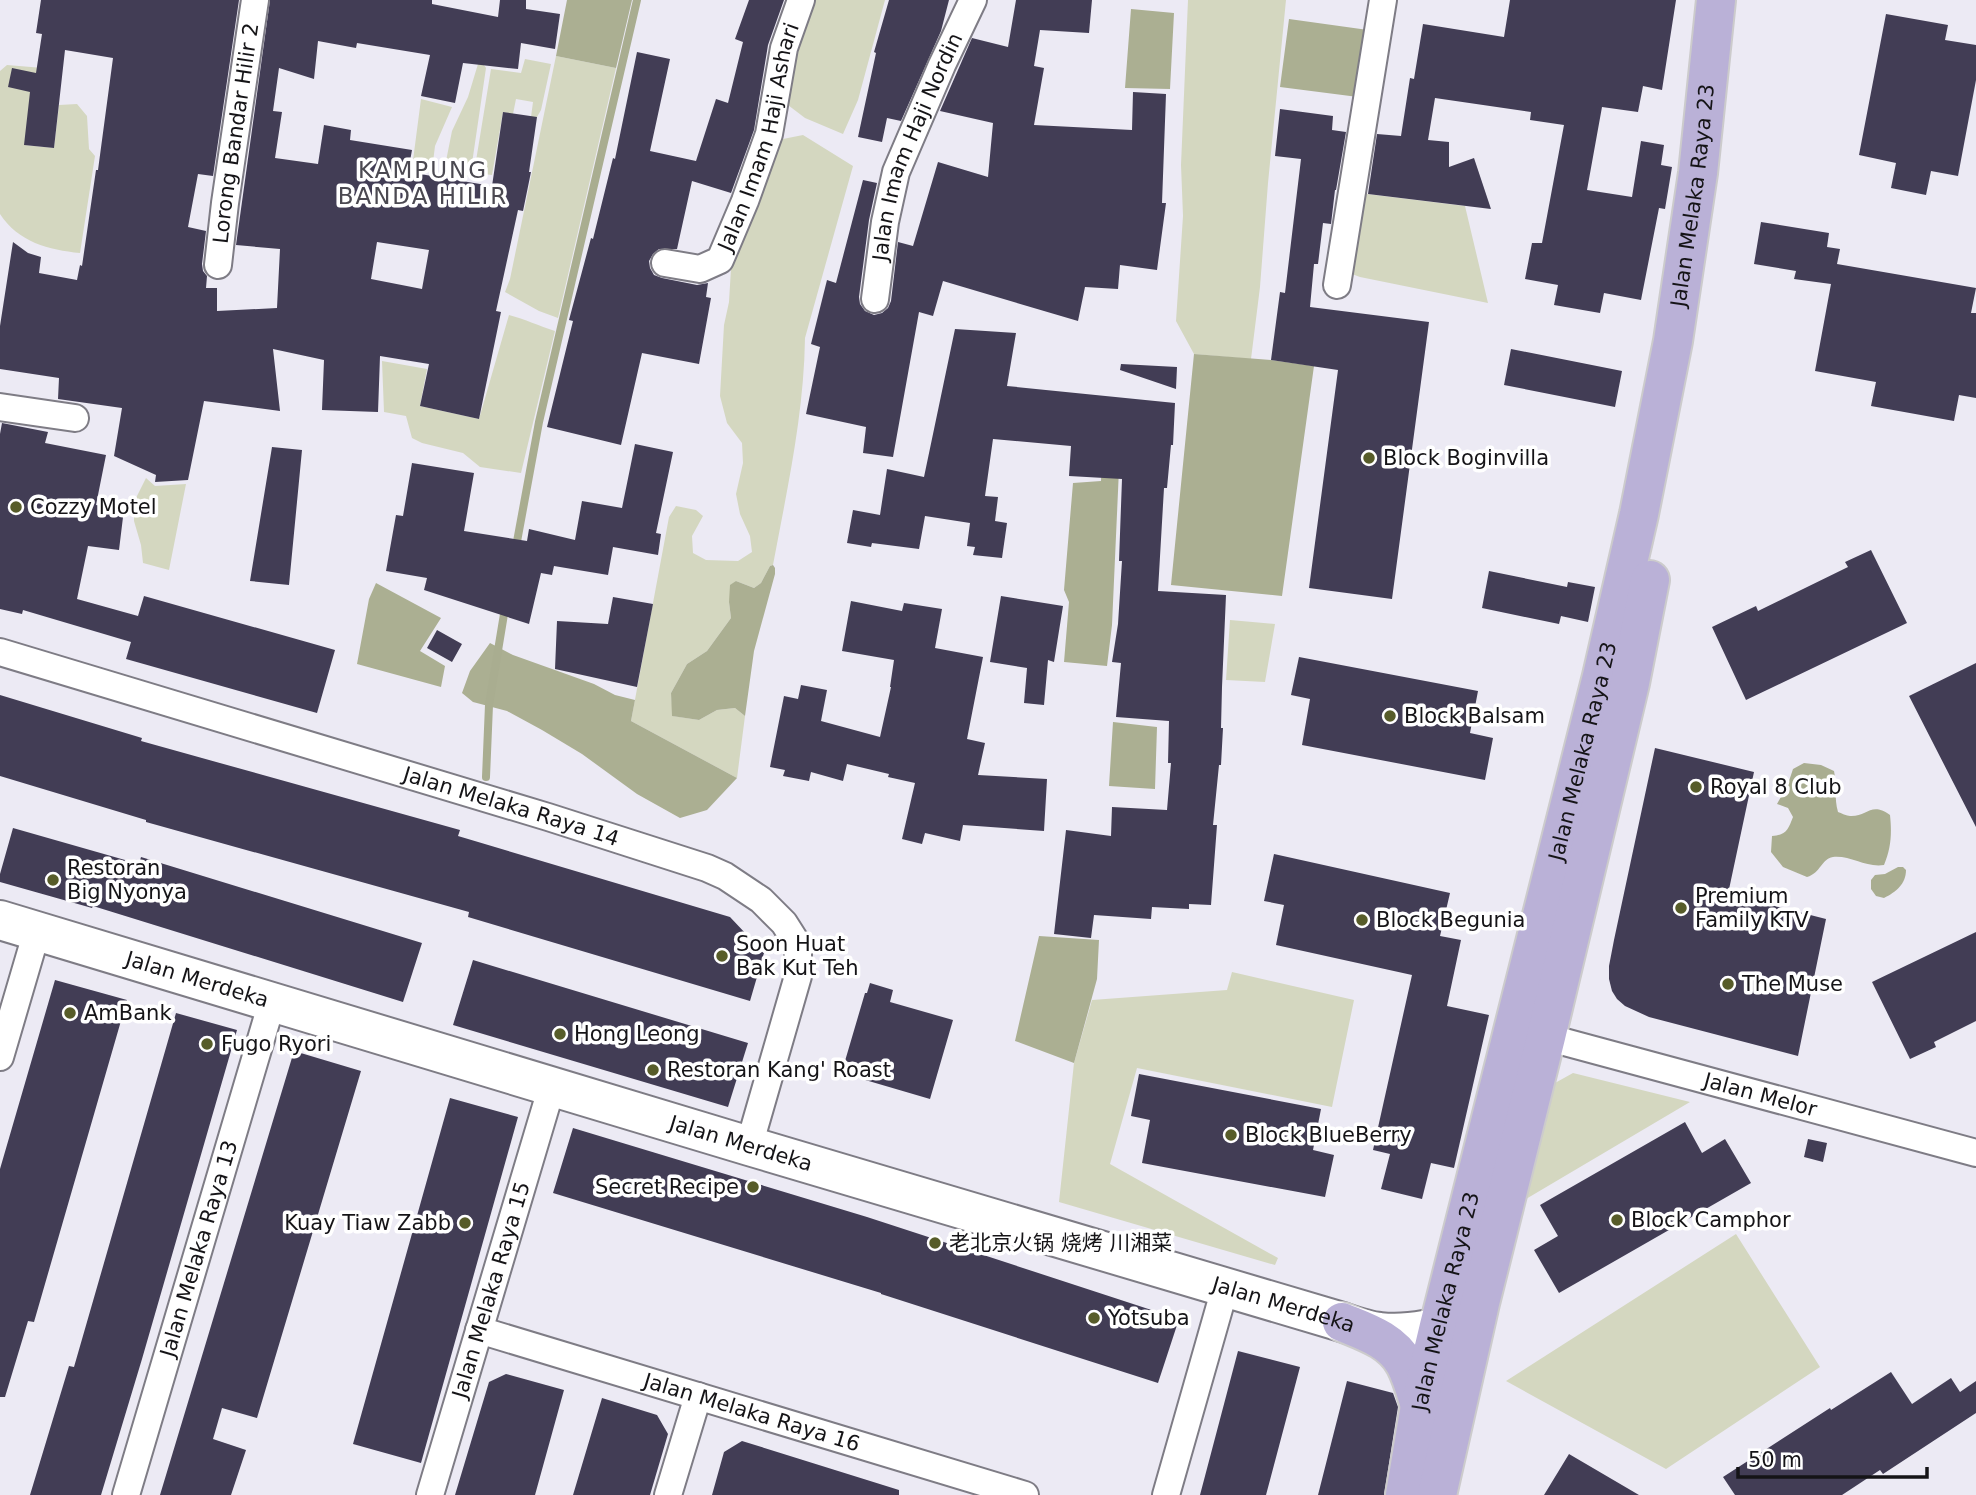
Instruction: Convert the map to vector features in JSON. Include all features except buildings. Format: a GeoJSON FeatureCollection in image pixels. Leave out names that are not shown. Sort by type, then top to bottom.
{"type":"FeatureCollection","features":[{"type":"Feature","properties":{"kind":"main road","name":"Jalan Melaka Raya 23"},"geometry":{"type":"LineString","coordinates":[[1405,1495],[1420,1406],[1439,1326],[1616,679],[1681,414],[1717,197],[1732,3]]}},
{"type":"Feature","properties":{"kind":"main road","name":"Jalan Melaka Raya 23"},"geometry":{"type":"LineString","coordinates":[[1437,1495],[1479,1303],[1546,1037],[1616,679]]}},
{"type":"Feature","properties":{"kind":"main road","name":"Jalan Merdeka"},"geometry":{"type":"LineString","coordinates":[[0,920],[749,1146],[1380,1332],[1410,1332],[1439,1326],[1461,1319],[1479,1303]]}},
{"type":"Feature","properties":{"kind":"main road"},"geometry":{"type":"LineString","coordinates":[[1342,1322],[1379,1338],[1394,1349],[1406,1365],[1420,1406]]}},
{"type":"Feature","properties":{"kind":"street","name":"Lorong Bandar Hilir 2"},"geometry":{"type":"LineString","coordinates":[[218,265],[256,0]]}},
{"type":"Feature","properties":{"kind":"street","name":"Jalan Imam Haji Ashari"},"geometry":{"type":"LineString","coordinates":[[665,263],[701,269],[720,260],[769,134],[784,48],[801,0]]}},
{"type":"Feature","properties":{"kind":"street","name":"Jalan Imam Haji Nordin"},"geometry":{"type":"LineString","coordinates":[[875,299],[896,172],[973,0]]}},
{"type":"Feature","properties":{"kind":"street"},"geometry":{"type":"LineString","coordinates":[[1337,285],[1383,0]]}},
{"type":"Feature","properties":{"kind":"street"},"geometry":{"type":"LineString","coordinates":[[0,407],[75,418]]}},
{"type":"Feature","properties":{"kind":"street","name":"Jalan Melaka Raya 14"},"geometry":{"type":"LineString","coordinates":[[0,652],[548,817],[707,868],[734,882],[761,900],[784,923],[798,945],[798,976],[749,1146]]}},
{"type":"Feature","properties":{"kind":"street"},"geometry":{"type":"LineString","coordinates":[[0,1058],[37,931]]}},
{"type":"Feature","properties":{"kind":"street","name":"Jalan Melaka Raya 13"},"geometry":{"type":"LineString","coordinates":[[126,1495],[272,1002]]}},
{"type":"Feature","properties":{"kind":"street","name":"Jalan Melor"},"geometry":{"type":"LineString","coordinates":[[1546,1037],[1976,1153]]}},
{"type":"Feature","properties":{"kind":"street","name":"Jalan Melaka Raya 15"},"geometry":{"type":"LineString","coordinates":[[430,1495],[552,1086]]}},
{"type":"Feature","properties":{"kind":"street"},"geometry":{"type":"LineString","coordinates":[[1166,1495],[1225,1288]]}},
{"type":"Feature","properties":{"kind":"street","name":"Jalan Melaka Raya 16"},"geometry":{"type":"LineString","coordinates":[[479,1330],[1025,1495]]}},
{"type":"Feature","properties":{"kind":"street"},"geometry":{"type":"LineString","coordinates":[[668,1495],[698,1396]]}},
{"type":"Feature","properties":{"kind":"shaded area"},"geometry":{"type":"Polygon","coordinates":[[[567,0],[632,0],[616,68],[556,56],[567,0]]]}},
{"type":"Feature","properties":{"kind":"shaded area"},"geometry":{"type":"Polygon","coordinates":[[[808,0],[885,0],[858,100],[843,134],[805,118],[784,102],[808,0]]]}},
{"type":"Feature","properties":{"kind":"shaded area"},"geometry":{"type":"Polygon","coordinates":[[[1188,0],[1286,0],[1251,359],[1194,354],[1176,321],[1183,216],[1181,165],[1188,0]]]}},
{"type":"Feature","properties":{"kind":"shaded area"},"geometry":{"type":"Polygon","coordinates":[[[1131,9],[1174,13],[1170,89],[1125,88],[1131,9]]]}},
{"type":"Feature","properties":{"kind":"shaded area"},"geometry":{"type":"Polygon","coordinates":[[[1289,19],[1368,30],[1358,97],[1280,87],[1289,19]]]}},
{"type":"Feature","properties":{"kind":"shaded area"},"geometry":{"type":"Polygon","coordinates":[[[556,56],[616,68],[558,318],[505,292],[510,279],[556,56]]]}},
{"type":"Feature","properties":{"kind":"shaded area"},"geometry":{"type":"Polygon","coordinates":[[[525,59],[551,64],[541,110],[537,117],[531,117],[533,102],[516,99],[513,114],[503,112],[492,175],[474,173],[491,69],[521,73],[525,59]]]}},
{"type":"Feature","properties":{"kind":"shaded area"},"geometry":{"type":"Polygon","coordinates":[[[482,62],[486,68],[470,177],[444,171],[452,131],[468,97],[478,64],[482,62]]]}},
{"type":"Feature","properties":{"kind":"shaded area"},"geometry":{"type":"Polygon","coordinates":[[[7,65],[43,68],[25,145],[54,148],[59,105],[77,104],[87,116],[89,149],[95,156],[80,253],[35,243],[7,224],[0,214],[0,71],[7,65]]]}},
{"type":"Feature","properties":{"kind":"shaded area"},"geometry":{"type":"Polygon","coordinates":[[[421,99],[452,107],[435,146],[432,170],[412,168],[421,99]]]}},
{"type":"Feature","properties":{"kind":"shaded area"},"geometry":{"type":"Polygon","coordinates":[[[803,135],[853,166],[805,338],[802,395],[773,565],[761,583],[754,588],[736,581],[729,602],[731,618],[707,651],[687,664],[671,693],[673,716],[699,720],[717,710],[735,708],[745,716],[737,778],[631,721],[669,517],[676,506],[696,510],[703,516],[692,536],[693,553],[706,560],[738,561],[752,552],[750,536],[740,514],[736,494],[743,463],[742,443],[727,423],[720,396],[732,252],[764,170],[783,139],[803,135]]]}},
{"type":"Feature","properties":{"kind":"shaded area"},"geometry":{"type":"Polygon","coordinates":[[[1359,193],[1465,206],[1488,303],[1352,274],[1349,268],[1359,193]]]}},
{"type":"Feature","properties":{"kind":"shaded area"},"geometry":{"type":"Polygon","coordinates":[[[509,315],[555,331],[521,473],[480,467],[463,453],[422,443],[412,438],[406,416],[384,412],[382,361],[427,369],[420,406],[479,419],[509,315]]]}},
{"type":"Feature","properties":{"kind":"shaded area"},"geometry":{"type":"Polygon","coordinates":[[[1194,354],[1314,366],[1282,596],[1171,585],[1194,354]]]}},
{"type":"Feature","properties":{"kind":"shaded area"},"geometry":{"type":"Polygon","coordinates":[[[1102,444],[1120,447],[1112,625],[1107,666],[1064,662],[1069,602],[1064,590],[1073,483],[1101,481],[1102,444]]]}},
{"type":"Feature","properties":{"kind":"shaded area"},"geometry":{"type":"Polygon","coordinates":[[[146,478],[155,486],[186,484],[169,570],[143,563],[134,521],[134,502],[146,478]]]}},
{"type":"Feature","properties":{"kind":"shaded area"},"geometry":{"type":"Polygon","coordinates":[[[773,565],[775,574],[754,651],[745,716],[735,708],[717,710],[699,720],[672,716],[671,693],[687,664],[707,651],[731,618],[730,585],[736,581],[754,588],[761,583],[773,565]]]}},
{"type":"Feature","properties":{"kind":"shaded area"},"geometry":{"type":"Polygon","coordinates":[[[376,583],[441,618],[420,651],[445,666],[441,687],[357,664],[369,599],[376,583]]]}},
{"type":"Feature","properties":{"kind":"shaded area"},"geometry":{"type":"Polygon","coordinates":[[[1230,620],[1275,624],[1265,682],[1226,680],[1230,620]]]}},
{"type":"Feature","properties":{"kind":"shaded area"},"geometry":{"type":"Polygon","coordinates":[[[490,643],[513,655],[594,684],[615,695],[635,700],[631,721],[737,778],[707,810],[680,818],[637,794],[582,754],[542,730],[507,711],[473,702],[462,693],[470,671],[490,643]]]}},
{"type":"Feature","properties":{"kind":"shaded area"},"geometry":{"type":"Polygon","coordinates":[[[1113,722],[1157,727],[1155,789],[1109,786],[1113,722]]]}},
{"type":"Feature","properties":{"kind":"shaded area"},"geometry":{"type":"Polygon","coordinates":[[[1804,763],[1821,765],[1834,771],[1838,812],[1856,816],[1878,809],[1890,815],[1890,841],[1884,865],[1833,857],[1807,877],[1783,867],[1771,852],[1772,836],[1786,831],[1793,817],[1788,808],[1777,804],[1793,769],[1804,763]]]}},
{"type":"Feature","properties":{"kind":"shaded area"},"geometry":{"type":"Polygon","coordinates":[[[1898,867],[1906,870],[1899,887],[1884,898],[1876,896],[1871,889],[1871,880],[1875,875],[1885,874],[1898,867]]]}},
{"type":"Feature","properties":{"kind":"shaded area"},"geometry":{"type":"Polygon","coordinates":[[[1039,936],[1099,940],[1097,979],[1074,1063],[1015,1041],[1039,936]]]}},
{"type":"Feature","properties":{"kind":"shaded area"},"geometry":{"type":"Polygon","coordinates":[[[1232,972],[1354,1000],[1332,1107],[1137,1068],[1110,1164],[1278,1258],[1275,1265],[1059,1202],[1074,1063],[1092,1000],[1227,990],[1232,972]]]}},
{"type":"Feature","properties":{"kind":"shaded area"},"geometry":{"type":"Polygon","coordinates":[[[1573,1073],[1690,1102],[1526,1199],[1555,1083],[1573,1073]]]}},
{"type":"Feature","properties":{"kind":"shaded area"},"geometry":{"type":"Polygon","coordinates":[[[1736,1234],[1820,1367],[1666,1469],[1506,1381],[1736,1234]]]}},
{"type":"Feature","properties":{"kind":"waterway"},"geometry":{"type":"LineString","coordinates":[[516,547],[539,422],[637,0]]}},
{"type":"Feature","properties":{"kind":"waterway"},"geometry":{"type":"LineString","coordinates":[[486,777],[489,705],[505,608]]}},
{"type":"Feature","properties":{"kind":"place","name":"Block Boginvilla"},"geometry":{"type":"Point","coordinates":[1369,458]}},
{"type":"Feature","properties":{"kind":"place","name":"Cozzy Motel"},"geometry":{"type":"Point","coordinates":[16,507]}},
{"type":"Feature","properties":{"kind":"place","name":"Block Balsam"},"geometry":{"type":"Point","coordinates":[1390,716]}},
{"type":"Feature","properties":{"kind":"place","name":"Royal 8 Club"},"geometry":{"type":"Point","coordinates":[1696,787]}},
{"type":"Feature","properties":{"kind":"place","name":"Restoran Big Nyonya"},"geometry":{"type":"Point","coordinates":[53,880]}},
{"type":"Feature","properties":{"kind":"place","name":"Premium Family KTV"},"geometry":{"type":"Point","coordinates":[1681,908]}},
{"type":"Feature","properties":{"kind":"place","name":"Block Begunia"},"geometry":{"type":"Point","coordinates":[1362,920]}},
{"type":"Feature","properties":{"kind":"place","name":"Soon Huat Bak Kut Teh"},"geometry":{"type":"Point","coordinates":[722,956]}},
{"type":"Feature","properties":{"kind":"place","name":"The Muse"},"geometry":{"type":"Point","coordinates":[1728,984]}},
{"type":"Feature","properties":{"kind":"place","name":"AmBank"},"geometry":{"type":"Point","coordinates":[70,1013]}},
{"type":"Feature","properties":{"kind":"place","name":"Hong Leong"},"geometry":{"type":"Point","coordinates":[560,1034]}},
{"type":"Feature","properties":{"kind":"place","name":"Fugo Ryori"},"geometry":{"type":"Point","coordinates":[207,1044]}},
{"type":"Feature","properties":{"kind":"place","name":"Restoran Kang' Roast"},"geometry":{"type":"Point","coordinates":[653,1070]}},
{"type":"Feature","properties":{"kind":"place","name":"Block BlueBerry"},"geometry":{"type":"Point","coordinates":[1231,1135]}},
{"type":"Feature","properties":{"kind":"place","name":"Secret Recipe"},"geometry":{"type":"Point","coordinates":[753,1187]}},
{"type":"Feature","properties":{"kind":"place","name":"Block Camphor"},"geometry":{"type":"Point","coordinates":[1617,1220]}},
{"type":"Feature","properties":{"kind":"place","name":"Kuay Tiaw Zabb"},"geometry":{"type":"Point","coordinates":[465,1223]}},
{"type":"Feature","properties":{"kind":"place","name":"老北京火锅 烧烤 川湘菜"},"geometry":{"type":"Point","coordinates":[935,1243]}},
{"type":"Feature","properties":{"kind":"place","name":"Yotsuba"},"geometry":{"type":"Point","coordinates":[1094,1318]}},
{"type":"Feature","properties":{"kind":"district","name":"KAMPUNG BANDA HILIR"},"geometry":{"type":"Point","coordinates":[423,183]}}]}
